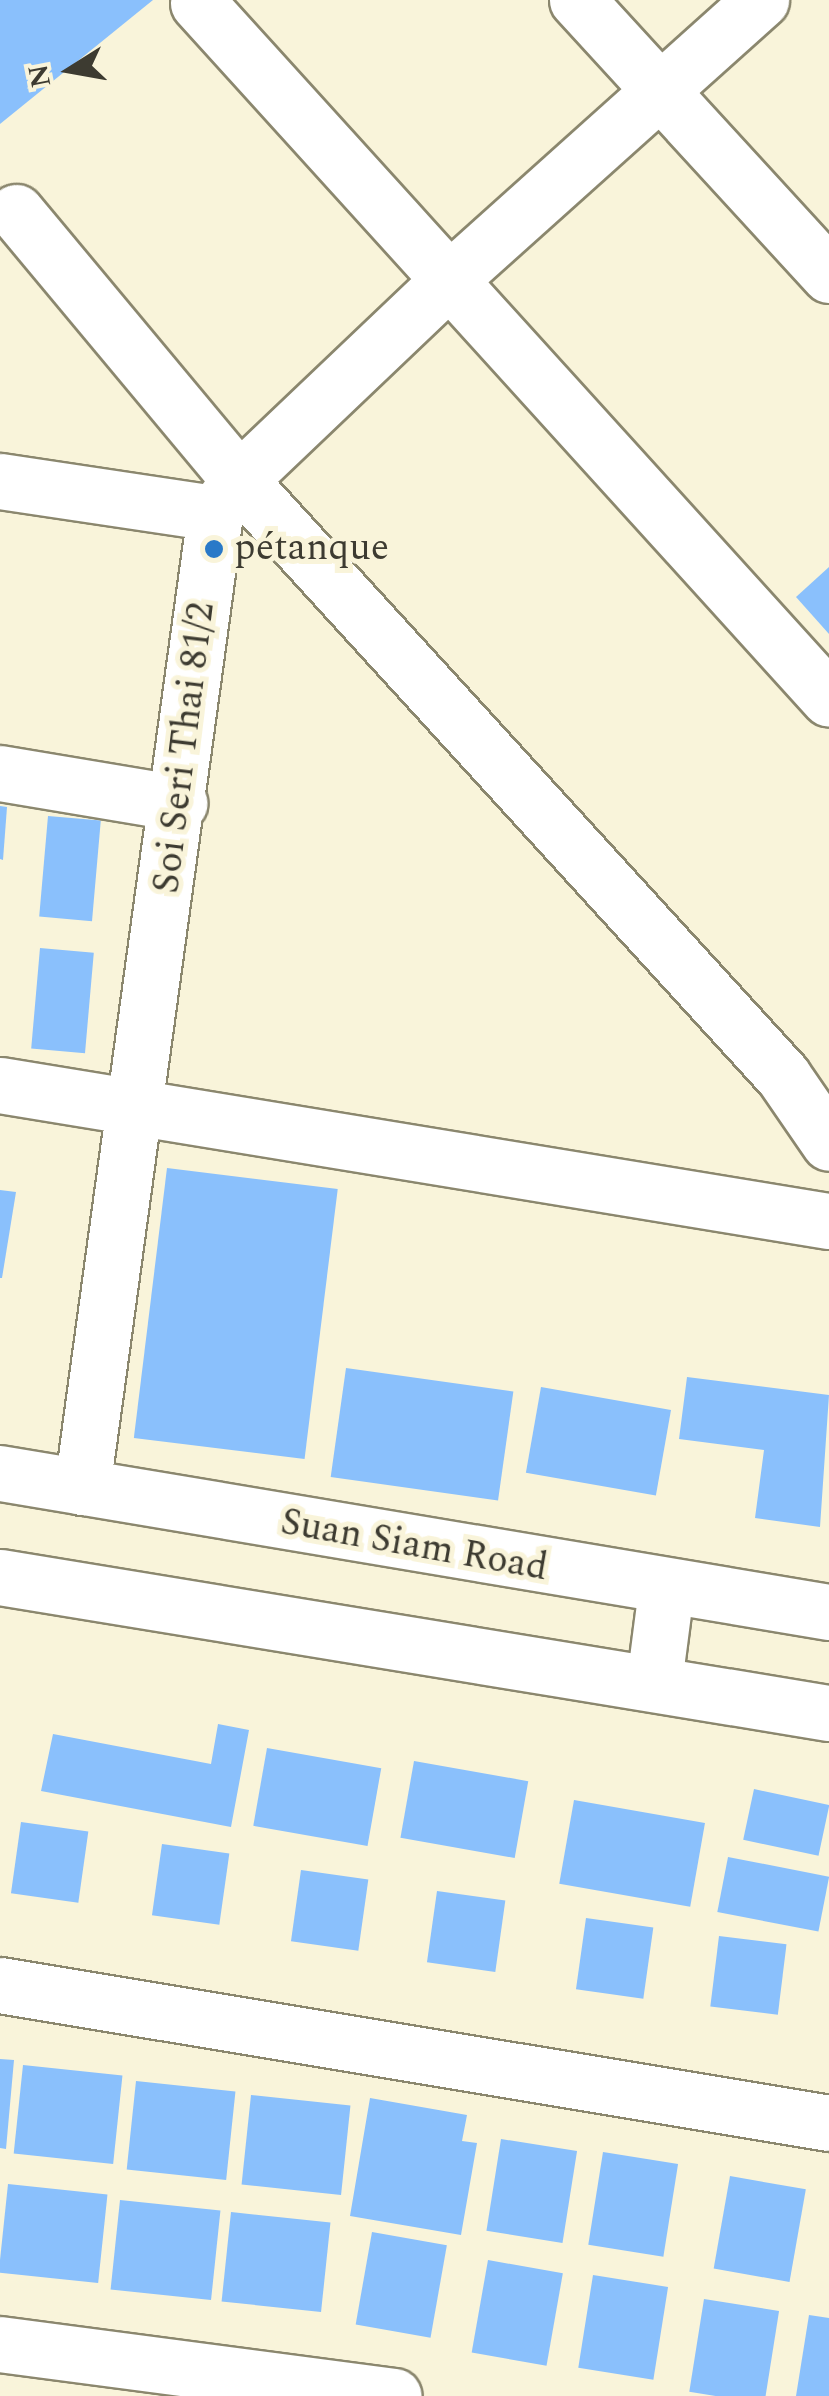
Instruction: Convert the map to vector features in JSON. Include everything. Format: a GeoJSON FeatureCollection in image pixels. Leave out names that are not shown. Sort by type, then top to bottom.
{"type":"FeatureCollection","features":[{"type":"Feature","properties":{"kind":"street"},"geometry":{"type":"LineString","coordinates":[[578,0],[829,274]]}},
{"type":"Feature","properties":{"kind":"street"},"geometry":{"type":"LineString","coordinates":[[0,481],[227,497],[450,279],[657,89],[761,0]]}},
{"type":"Feature","properties":{"kind":"street"},"geometry":{"type":"LineString","coordinates":[[198,3],[829,699]]}},
{"type":"Feature","properties":{"kind":"street"},"geometry":{"type":"LineString","coordinates":[[16,212],[227,497],[783,1076],[829,1143]]}},
{"type":"Feature","properties":{"kind":"street","name":"Soi Seri Thai 81/2"},"geometry":{"type":"LineString","coordinates":[[82,1487],[227,497]]}},
{"type":"Feature","properties":{"kind":"street"},"geometry":{"type":"LineString","coordinates":[[0,773],[180,802]]}},
{"type":"Feature","properties":{"kind":"street"},"geometry":{"type":"LineString","coordinates":[[0,1085],[829,1221]]}},
{"type":"Feature","properties":{"kind":"street","name":"Suan Siam Road"},"geometry":{"type":"LineString","coordinates":[[0,1473],[666,1590],[829,1612]]}},
{"type":"Feature","properties":{"kind":"street"},"geometry":{"type":"LineString","coordinates":[[0,1578],[829,1713]]}},
{"type":"Feature","properties":{"kind":"street"},"geometry":{"type":"LineString","coordinates":[[654,1682],[666,1590]]}},
{"type":"Feature","properties":{"kind":"street"},"geometry":{"type":"LineString","coordinates":[[0,1985],[829,2123]]}},
{"type":"Feature","properties":{"kind":"street"},"geometry":{"type":"LineString","coordinates":[[0,2344],[394,2396]]}},
{"type":"Feature","properties":{"kind":"building"},"geometry":{"type":"Polygon","coordinates":[[[0,0],[153,0],[0,124],[0,0]]]}},
{"type":"Feature","properties":{"kind":"building"},"geometry":{"type":"Polygon","coordinates":[[[829,567],[829,634],[796,597],[829,567]]]}},
{"type":"Feature","properties":{"kind":"building"},"geometry":{"type":"Polygon","coordinates":[[[0,806],[7,807],[3,860],[0,859],[0,806]]]}},
{"type":"Feature","properties":{"kind":"building"},"geometry":{"type":"Polygon","coordinates":[[[48,816],[101,821],[92,921],[39,917],[48,816]]]}},
{"type":"Feature","properties":{"kind":"building"},"geometry":{"type":"Polygon","coordinates":[[[40,948],[94,953],[85,1053],[31,1049],[40,948]]]}},
{"type":"Feature","properties":{"kind":"building"},"geometry":{"type":"Polygon","coordinates":[[[167,1168],[338,1189],[305,1459],[134,1438],[167,1168]]]}},
{"type":"Feature","properties":{"kind":"building"},"geometry":{"type":"Polygon","coordinates":[[[0,1190],[16,1192],[2,1278],[0,1278],[0,1190]]]}},
{"type":"Feature","properties":{"kind":"building"},"geometry":{"type":"Polygon","coordinates":[[[346,1368],[513,1392],[498,1500],[331,1477],[346,1368]]]}},
{"type":"Feature","properties":{"kind":"building"},"geometry":{"type":"Polygon","coordinates":[[[687,1377],[829,1395],[820,1527],[755,1518],[764,1450],[679,1439],[687,1377]]]}},
{"type":"Feature","properties":{"kind":"building"},"geometry":{"type":"Polygon","coordinates":[[[541,1387],[671,1410],[656,1496],[526,1473],[541,1387]]]}},
{"type":"Feature","properties":{"kind":"building"},"geometry":{"type":"Polygon","coordinates":[[[218,1724],[249,1730],[231,1827],[41,1791],[53,1734],[211,1764],[218,1724]]]}},
{"type":"Feature","properties":{"kind":"building"},"geometry":{"type":"Polygon","coordinates":[[[267,1748],[381,1768],[368,1846],[253,1826],[267,1748]]]}},
{"type":"Feature","properties":{"kind":"building"},"geometry":{"type":"Polygon","coordinates":[[[414,1761],[528,1781],[515,1858],[400,1838],[414,1761]]]}},
{"type":"Feature","properties":{"kind":"building"},"geometry":{"type":"Polygon","coordinates":[[[754,1789],[829,1805],[819,1856],[743,1840],[754,1789]]]}},
{"type":"Feature","properties":{"kind":"building"},"geometry":{"type":"Polygon","coordinates":[[[574,1800],[705,1823],[690,1907],[559,1884],[574,1800]]]}},
{"type":"Feature","properties":{"kind":"building"},"geometry":{"type":"Polygon","coordinates":[[[21,1822],[88,1831],[78,1903],[11,1893],[21,1822]]]}},
{"type":"Feature","properties":{"kind":"building"},"geometry":{"type":"Polygon","coordinates":[[[162,1844],[229,1853],[219,1925],[152,1915],[162,1844]]]}},
{"type":"Feature","properties":{"kind":"building"},"geometry":{"type":"Polygon","coordinates":[[[728,1857],[829,1877],[818,1932],[717,1912],[728,1857]]]}},
{"type":"Feature","properties":{"kind":"building"},"geometry":{"type":"Polygon","coordinates":[[[301,1870],[368,1879],[358,1951],[291,1941],[301,1870]]]}},
{"type":"Feature","properties":{"kind":"building"},"geometry":{"type":"Polygon","coordinates":[[[437,1891],[505,1901],[495,1972],[427,1962],[437,1891]]]}},
{"type":"Feature","properties":{"kind":"building"},"geometry":{"type":"Polygon","coordinates":[[[586,1918],[653,1927],[643,1999],[576,1989],[586,1918]]]}},
{"type":"Feature","properties":{"kind":"building"},"geometry":{"type":"Polygon","coordinates":[[[719,1936],[786,1944],[778,2015],[710,2006],[719,1936]]]}},
{"type":"Feature","properties":{"kind":"building"},"geometry":{"type":"Polygon","coordinates":[[[0,2059],[14,2060],[6,2149],[0,2148],[0,2059]]]}},
{"type":"Feature","properties":{"kind":"building"},"geometry":{"type":"Polygon","coordinates":[[[23,2065],[122,2075],[113,2164],[14,2154],[23,2065]]]}},
{"type":"Feature","properties":{"kind":"building"},"geometry":{"type":"Polygon","coordinates":[[[136,2081],[235,2091],[226,2180],[127,2170],[136,2081]]]}},
{"type":"Feature","properties":{"kind":"building"},"geometry":{"type":"Polygon","coordinates":[[[251,2095],[350,2105],[341,2195],[242,2185],[251,2095]]]}},
{"type":"Feature","properties":{"kind":"building"},"geometry":{"type":"Polygon","coordinates":[[[370,2098],[467,2115],[462,2141],[477,2143],[461,2235],[350,2216],[370,2098]]]}},
{"type":"Feature","properties":{"kind":"building"},"geometry":{"type":"Polygon","coordinates":[[[501,2139],[577,2151],[563,2243],[486,2231],[501,2139]]]}},
{"type":"Feature","properties":{"kind":"building"},"geometry":{"type":"Polygon","coordinates":[[[603,2152],[678,2164],[663,2257],[588,2245],[603,2152]]]}},
{"type":"Feature","properties":{"kind":"building"},"geometry":{"type":"Polygon","coordinates":[[[730,2176],[806,2189],[790,2282],[714,2269],[730,2176]]]}},
{"type":"Feature","properties":{"kind":"building"},"geometry":{"type":"Polygon","coordinates":[[[8,2184],[107,2194],[98,2283],[0,2273],[8,2184]]]}},
{"type":"Feature","properties":{"kind":"building"},"geometry":{"type":"Polygon","coordinates":[[[120,2200],[220,2211],[211,2300],[111,2290],[120,2200]]]}},
{"type":"Feature","properties":{"kind":"building"},"geometry":{"type":"Polygon","coordinates":[[[231,2212],[330,2222],[321,2312],[222,2302],[231,2212]]]}},
{"type":"Feature","properties":{"kind":"building"},"geometry":{"type":"Polygon","coordinates":[[[372,2232],[447,2245],[431,2338],[356,2325],[372,2232]]]}},
{"type":"Feature","properties":{"kind":"building"},"geometry":{"type":"Polygon","coordinates":[[[488,2260],[563,2273],[547,2366],[472,2353],[488,2260]]]}},
{"type":"Feature","properties":{"kind":"building"},"geometry":{"type":"Polygon","coordinates":[[[593,2275],[668,2287],[653,2380],[578,2368],[593,2275]]]}},
{"type":"Feature","properties":{"kind":"building"},"geometry":{"type":"Polygon","coordinates":[[[704,2299],[779,2311],[766,2396],[689,2392],[704,2299]]]}},
{"type":"Feature","properties":{"kind":"building"},"geometry":{"type":"Polygon","coordinates":[[[809,2315],[829,2318],[829,2396],[796,2396],[809,2315]]]}},
{"type":"Feature","properties":{"kind":"place","name":"pétanque"},"geometry":{"type":"Point","coordinates":[214,549]}}]}
